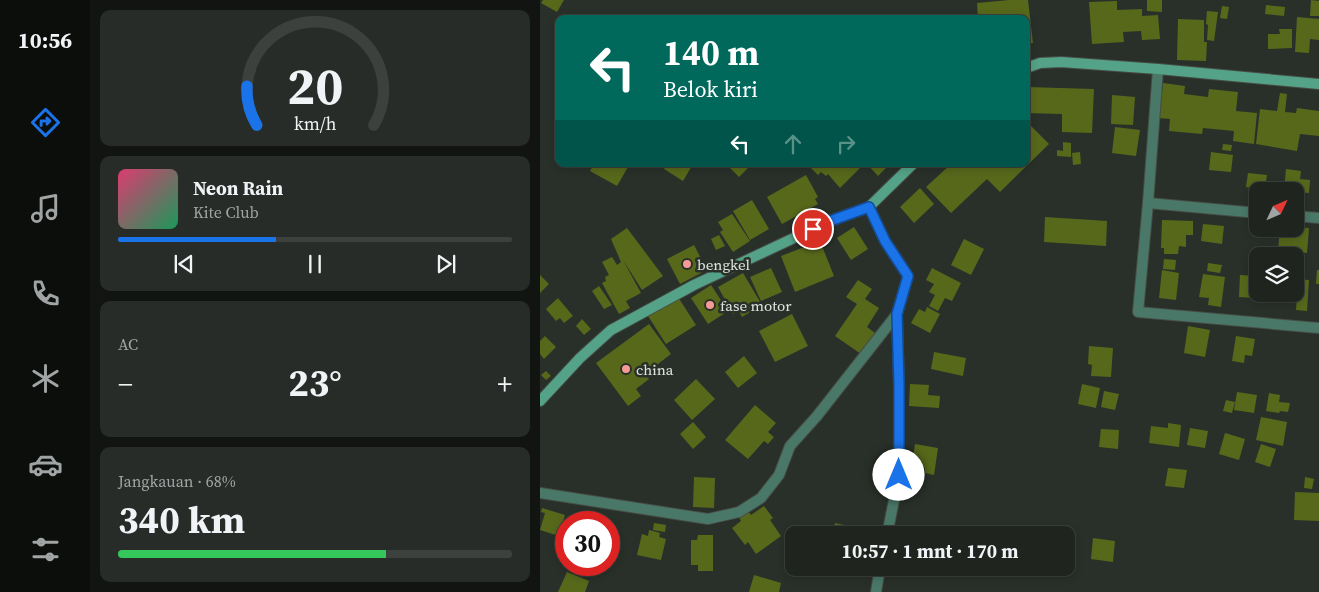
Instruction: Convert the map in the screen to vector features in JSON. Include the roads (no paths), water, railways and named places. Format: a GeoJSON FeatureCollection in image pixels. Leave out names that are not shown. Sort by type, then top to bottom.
{"type":"FeatureCollection","features":[{"type":"Feature","properties":{"kind":"street"},"geometry":{"type":"LineString","coordinates":[[1030,67],[1040,63],[1061,62],[1319,84]]}},
{"type":"Feature","properties":{"kind":"street"},"geometry":{"type":"LineString","coordinates":[[1158,69],[1138,312],[1319,328]]}},
{"type":"Feature","properties":{"kind":"street"},"geometry":{"type":"LineString","coordinates":[[540,401],[580,358],[611,330],[694,285],[830,221],[869,207],[910,167]]}},
{"type":"Feature","properties":{"kind":"street"},"geometry":{"type":"LineString","coordinates":[[1148,203],[1249,212]]}},
{"type":"Feature","properties":{"kind":"street"},"geometry":{"type":"LineString","coordinates":[[869,207],[885,241],[908,276],[897,314],[899,475],[889,526]]}},
{"type":"Feature","properties":{"kind":"street"},"geometry":{"type":"LineString","coordinates":[[1304,217],[1319,218]]}},
{"type":"Feature","properties":{"kind":"street"},"geometry":{"type":"LineString","coordinates":[[540,493],[708,519],[739,512],[761,498],[779,476],[790,446],[817,416],[897,314]]}},
{"type":"Feature","properties":{"kind":"street"},"geometry":{"type":"LineString","coordinates":[[876,592],[879,576]]}},
{"type":"Feature","properties":{"kind":"place","name":"bengkel"},"geometry":{"type":"Point","coordinates":[687,264]}},
{"type":"Feature","properties":{"kind":"place","name":"fase motor"},"geometry":{"type":"Point","coordinates":[710,305]}},
{"type":"Feature","properties":{"kind":"place","name":"china"},"geometry":{"type":"Point","coordinates":[626,369]}}]}
